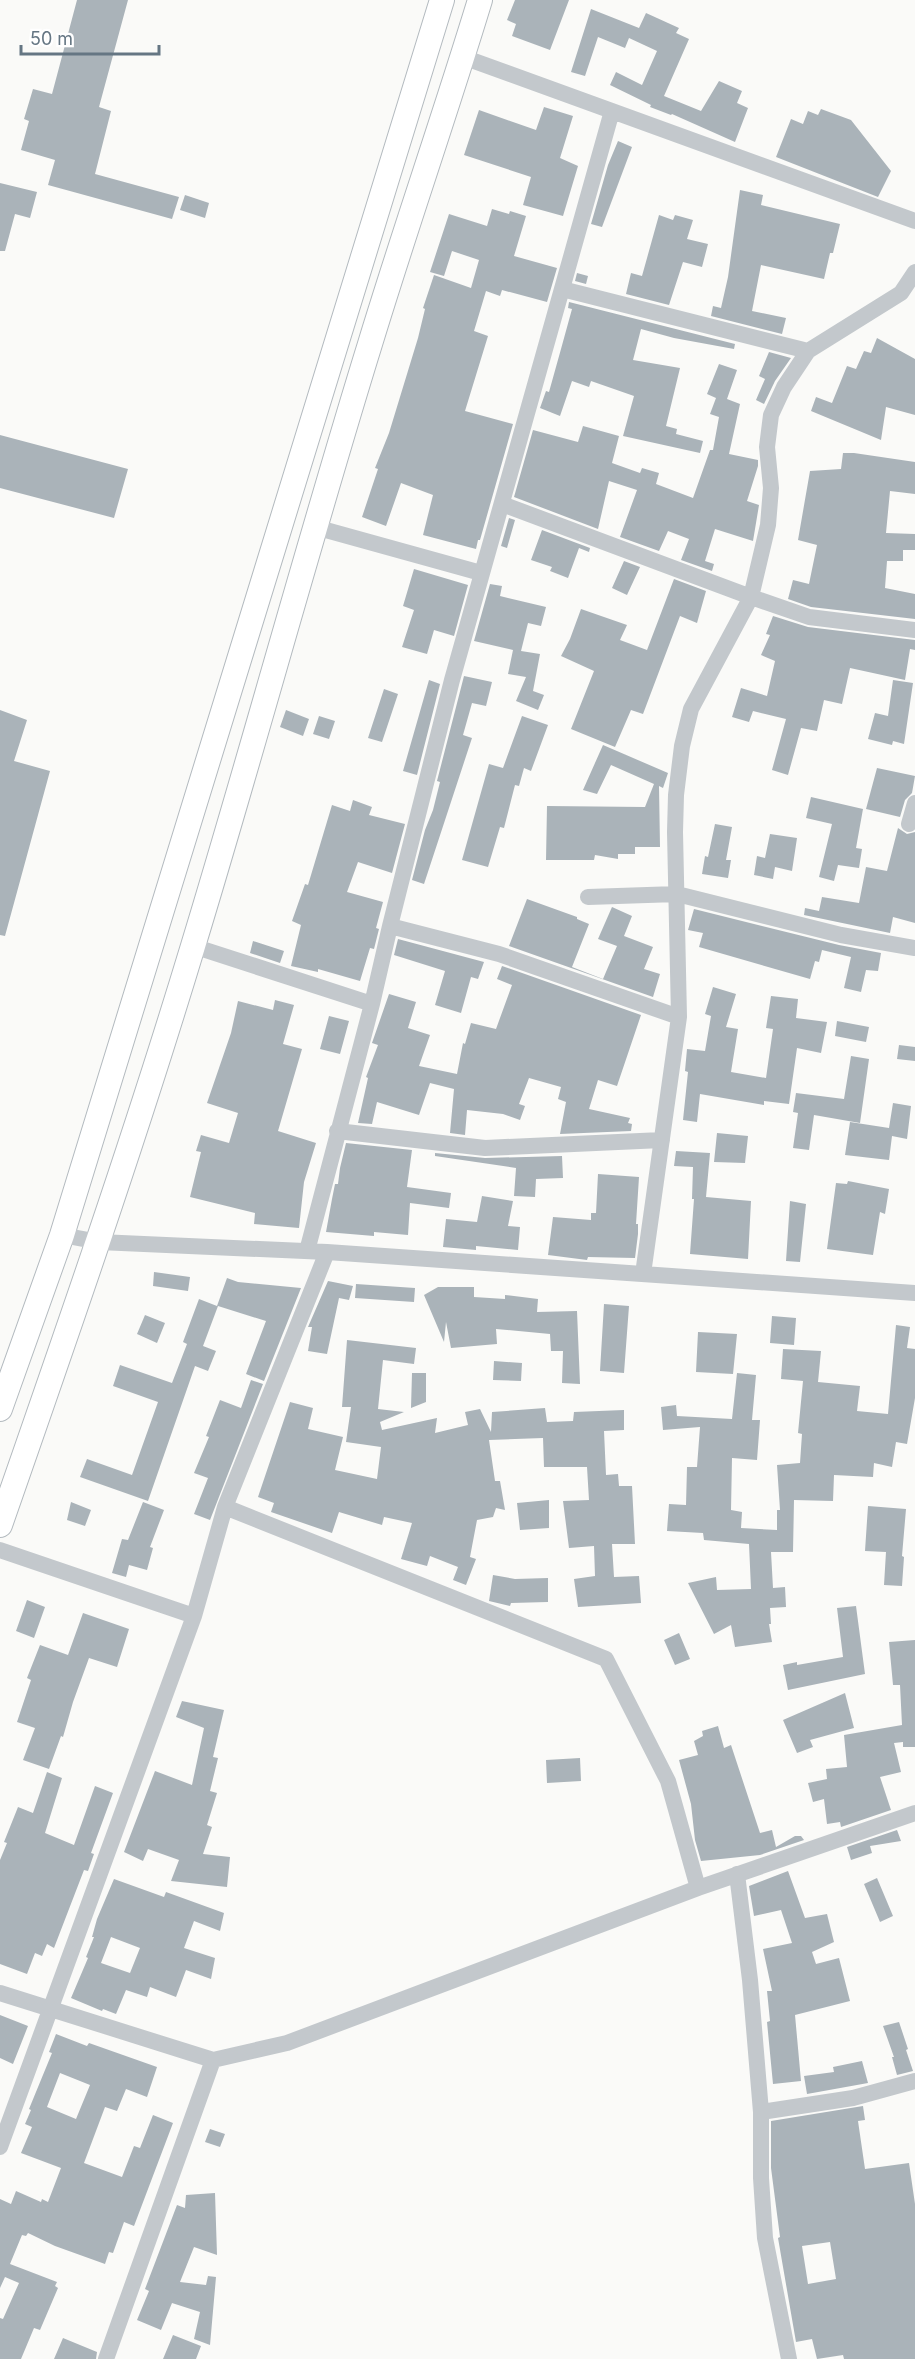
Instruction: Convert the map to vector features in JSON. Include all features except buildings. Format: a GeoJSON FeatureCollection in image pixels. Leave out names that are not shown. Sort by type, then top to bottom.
{"type":"FeatureCollection","features":[{"type":"Feature","properties":{"kind":"street"},"geometry":{"type":"LineString","coordinates":[[0,1409],[62,1235],[442,0]]}},
{"type":"Feature","properties":{"kind":"street"},"geometry":{"type":"LineString","coordinates":[[0,1525],[99,1242],[193,946],[260,724],[315,526],[370,342],[480,0]]}},
{"type":"Feature","properties":{"kind":"street"},"geometry":{"type":"LineString","coordinates":[[463,57],[915,221]]}},
{"type":"Feature","properties":{"kind":"street"},"geometry":{"type":"LineString","coordinates":[[307,1251],[481,573],[612,111]]}},
{"type":"Feature","properties":{"kind":"street"},"geometry":{"type":"LineString","coordinates":[[643,1274],[679,1017],[676,795],[682,746],[692,709],[751,597],[768,525],[771,488],[767,447],[771,415],[784,387],[808,351],[901,293],[915,272]]}},
{"type":"Feature","properties":{"kind":"street"},"geometry":{"type":"LineString","coordinates":[[562,289],[808,351]]}},
{"type":"Feature","properties":{"kind":"street"},"geometry":{"type":"LineString","coordinates":[[501,504],[808,617],[915,630]]}},
{"type":"Feature","properties":{"kind":"street"},"geometry":{"type":"LineString","coordinates":[[315,526],[481,573]]}},
{"type":"Feature","properties":{"kind":"street"},"geometry":{"type":"LineString","coordinates":[[909,824],[915,803]]}},
{"type":"Feature","properties":{"kind":"street"},"geometry":{"type":"LineString","coordinates":[[588,897],[677,894],[841,935],[915,948]]}},
{"type":"Feature","properties":{"kind":"street"},"geometry":{"type":"LineString","coordinates":[[390,926],[499,954],[679,1017]]}},
{"type":"Feature","properties":{"kind":"street"},"geometry":{"type":"LineString","coordinates":[[193,946],[372,1004]]}},
{"type":"Feature","properties":{"kind":"street"},"geometry":{"type":"LineString","coordinates":[[337,1131],[485,1148],[662,1140]]}},
{"type":"Feature","properties":{"kind":"street"},"geometry":{"type":"LineString","coordinates":[[62,1235],[99,1242],[327,1252],[915,1293]]}},
{"type":"Feature","properties":{"kind":"street"},"geometry":{"type":"LineString","coordinates":[[0,2147],[194,1616],[225,1508],[327,1252]]}},
{"type":"Feature","properties":{"kind":"street"},"geometry":{"type":"LineString","coordinates":[[225,1508],[606,1659],[668,1781],[698,1888]]}},
{"type":"Feature","properties":{"kind":"street"},"geometry":{"type":"LineString","coordinates":[[0,1550],[194,1616]]}},
{"type":"Feature","properties":{"kind":"street"},"geometry":{"type":"LineString","coordinates":[[0,1993],[213,2060],[287,2043],[698,1888],[915,1813]]}},
{"type":"Feature","properties":{"kind":"street"},"geometry":{"type":"LineString","coordinates":[[737,1874],[750,1980],[761,2112],[761,2178],[765,2238],[789,2359]]}},
{"type":"Feature","properties":{"kind":"street"},"geometry":{"type":"LineString","coordinates":[[106,2359],[213,2060]]}},
{"type":"Feature","properties":{"kind":"street"},"geometry":{"type":"LineString","coordinates":[[761,2112],[853,2098],[915,2081]]}}]}
